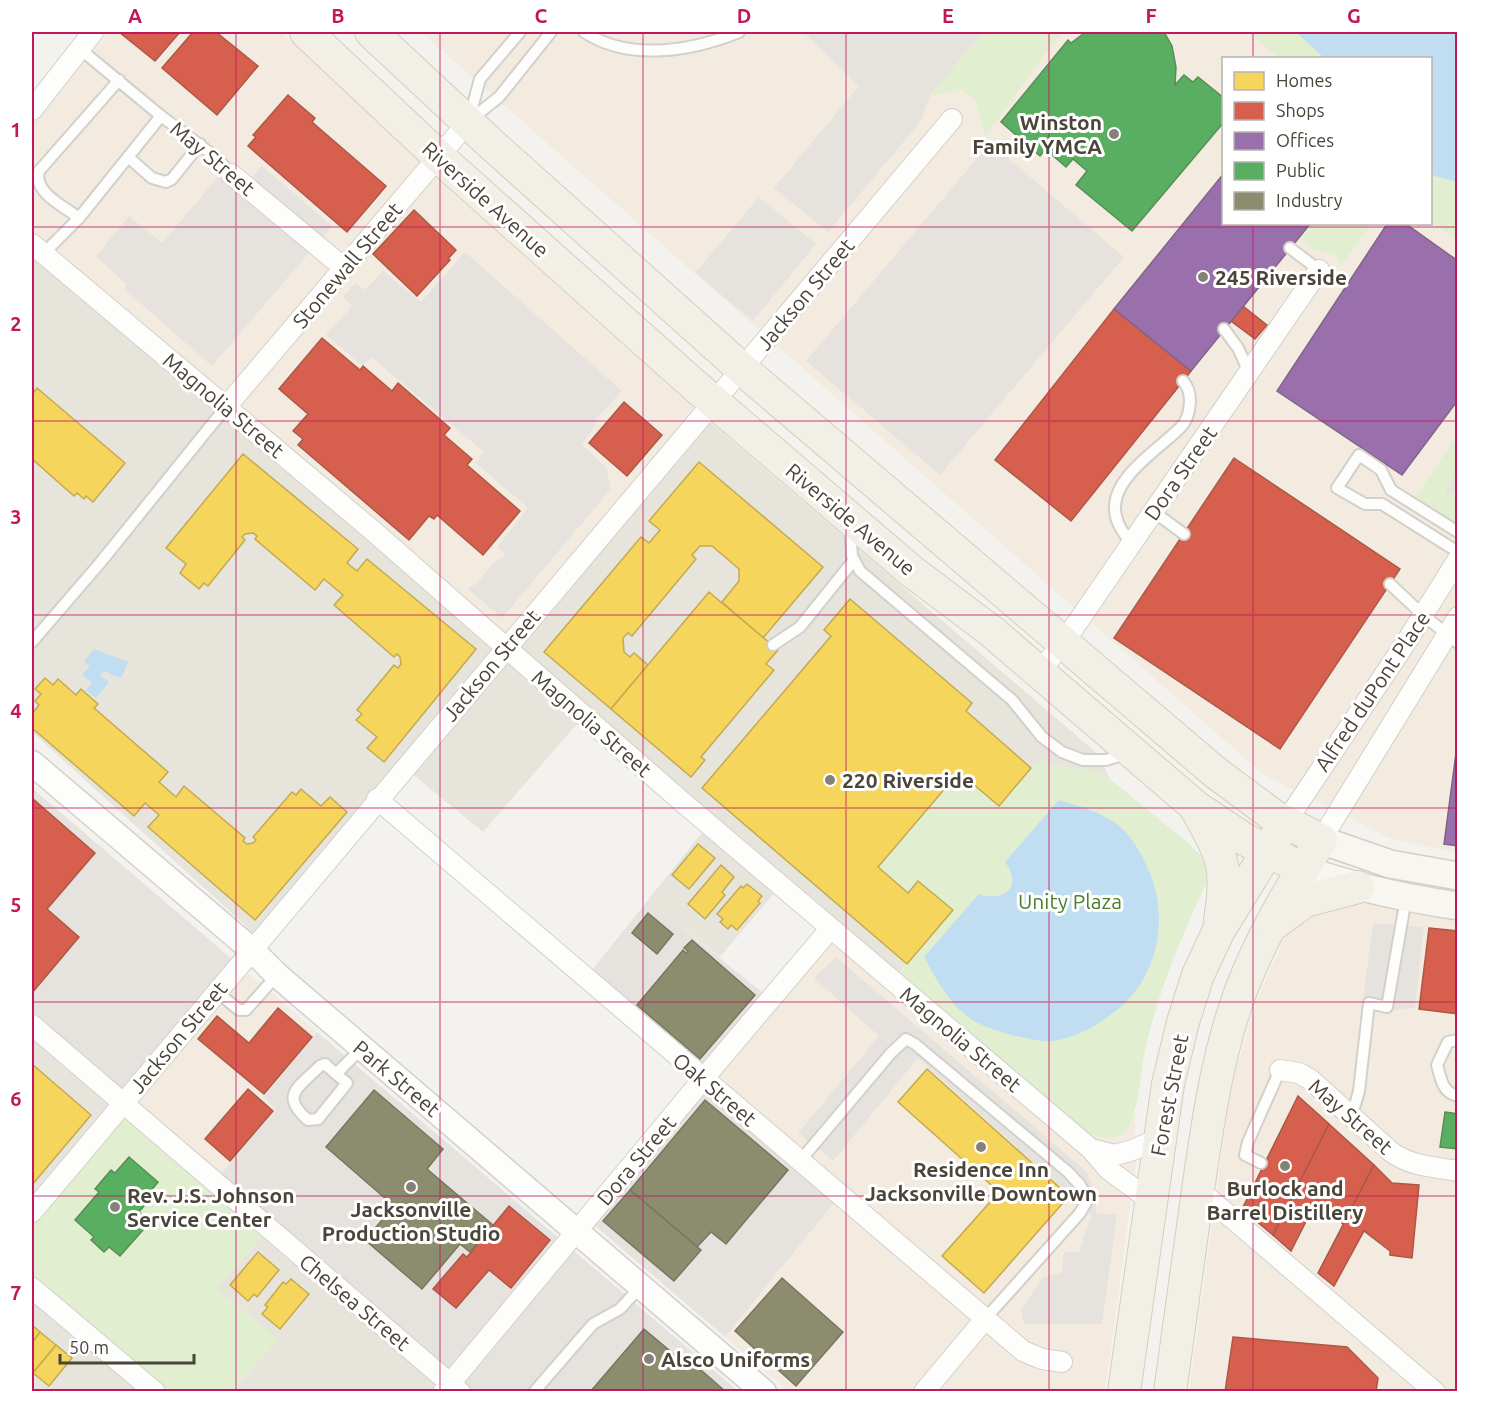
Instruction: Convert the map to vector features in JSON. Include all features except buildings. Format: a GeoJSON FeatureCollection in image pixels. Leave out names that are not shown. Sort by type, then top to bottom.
{"type":"FeatureCollection","features":[{"type":"Feature","properties":{"kind":"main road","name":"Riverside Avenue"},"geometry":{"type":"LineString","coordinates":[[306,32],[439,157],[713,402],[910,570],[991,631],[1196,807],[1231,831],[1302,869],[1358,887],[1406,898],[1458,906]]}},
{"type":"Feature","properties":{"kind":"main road","name":"Riverside Avenue"},"geometry":{"type":"LineString","coordinates":[[371,32],[742,369],[1232,786],[1285,823],[1321,840],[1390,864],[1458,876]]}},
{"type":"Feature","properties":{"kind":"main road"},"geometry":{"type":"LineString","coordinates":[[1196,807],[1220,853],[1224,873],[1225,889],[1218,932]]}},
{"type":"Feature","properties":{"kind":"main road","name":"Forest Street"},"geometry":{"type":"LineString","coordinates":[[1124,1392],[1168,1084],[1183,1022],[1198,975],[1218,932],[1285,823]]}},
{"type":"Feature","properties":{"kind":"main road","name":"Forest Street"},"geometry":{"type":"LineString","coordinates":[[1170,1392],[1211,1101],[1223,1048],[1243,985],[1270,928],[1302,869],[1321,840]]}},
{"type":"Feature","properties":{"kind":"main road"},"geometry":{"type":"LineString","coordinates":[[1270,928],[1305,901],[1358,887]]}},
{"type":"Feature","properties":{"kind":"street"},"geometry":{"type":"LineString","coordinates":[[35,98],[80,49],[92,32]]}},
{"type":"Feature","properties":{"kind":"street","name":"Jackson Street"},"geometry":{"type":"LineString","coordinates":[[32,1212],[377,799],[952,119]]}},
{"type":"Feature","properties":{"kind":"street","name":"Stonewall Street"},"geometry":{"type":"LineString","coordinates":[[226,407],[468,122]]}},
{"type":"Feature","properties":{"kind":"street","name":"May Street"},"geometry":{"type":"LineString","coordinates":[[231,174],[344,268]]}},
{"type":"Feature","properties":{"kind":"street","name":"Magnolia Street"},"geometry":{"type":"LineString","coordinates":[[37,249],[372,530],[830,929],[1091,1149],[1109,1170],[1151,1201]]}},
{"type":"Feature","properties":{"kind":"street","name":"Dora Street"},"geometry":{"type":"LineString","coordinates":[[1038,673],[1064,642],[1319,270]]}},
{"type":"Feature","properties":{"kind":"street","name":"Alfred duPont Place"},"geometry":{"type":"LineString","coordinates":[[1285,823],[1458,559]]}},
{"type":"Feature","properties":{"kind":"street","name":"Alfred duPont Place"},"geometry":{"type":"LineString","coordinates":[[1321,840],[1452,639],[1458,617]]}},
{"type":"Feature","properties":{"kind":"street","name":"Park Street"},"geometry":{"type":"LineString","coordinates":[[32,763],[764,1392]]}},
{"type":"Feature","properties":{"kind":"street","name":"Oak Street"},"geometry":{"type":"LineString","coordinates":[[377,799],[1023,1351],[1042,1359],[1062,1362]]}},
{"type":"Feature","properties":{"kind":"street","name":"Dora Street"},"geometry":{"type":"LineString","coordinates":[[451,1389],[576,1231],[830,929]]}},
{"type":"Feature","properties":{"kind":"street","name":"Chelsea Street"},"geometry":{"type":"LineString","coordinates":[[32,1025],[451,1389]]}},
{"type":"Feature","properties":{"kind":"street","name":"May Street"},"geometry":{"type":"LineString","coordinates":[[1280,1070],[1293,1071],[1306,1076],[1401,1159],[1415,1164],[1458,1171]]}},
{"type":"Feature","properties":{"kind":"street"},"geometry":{"type":"LineString","coordinates":[[1091,1149],[1115,1155],[1160,1138]]}},
{"type":"Feature","properties":{"kind":"street"},"geometry":{"type":"LineString","coordinates":[[1198,1189],[1435,1392]]}},
{"type":"Feature","properties":{"kind":"street"},"geometry":{"type":"LineString","coordinates":[[32,1288],[155,1392]]}},
{"type":"Feature","properties":{"kind":"street"},"geometry":{"type":"LineString","coordinates":[[924,1392],[985,1319]]}},
{"type":"Feature","properties":{"kind":"lane"},"geometry":{"type":"LineString","coordinates":[[468,122],[480,79],[520,32]]}},
{"type":"Feature","properties":{"kind":"lane"},"geometry":{"type":"LineString","coordinates":[[468,122],[499,97],[551,32]]}},
{"type":"Feature","properties":{"kind":"lane"},"geometry":{"type":"LineString","coordinates":[[584,32],[618,46],[652,50],[685,49],[739,32]]}},
{"type":"Feature","properties":{"kind":"lane","name":"May Street"},"geometry":{"type":"LineString","coordinates":[[80,49],[217,158],[231,174]]}},
{"type":"Feature","properties":{"kind":"lane"},"geometry":{"type":"LineString","coordinates":[[79,218],[43,190],[39,184],[39,171],[119,80]]}},
{"type":"Feature","properties":{"kind":"lane"},"geometry":{"type":"LineString","coordinates":[[37,249],[79,218],[162,116]]}},
{"type":"Feature","properties":{"kind":"lane"},"geometry":{"type":"LineString","coordinates":[[128,157],[152,178],[166,182],[172,179],[200,144]]}},
{"type":"Feature","properties":{"kind":"lane"},"geometry":{"type":"LineString","coordinates":[[1290,248],[1319,270]]}},
{"type":"Feature","properties":{"kind":"lane"},"geometry":{"type":"LineString","coordinates":[[1224,329],[1238,348],[1249,373]]}},
{"type":"Feature","properties":{"kind":"lane"},"geometry":{"type":"LineString","coordinates":[[1131,544],[1118,524],[1115,505],[1123,483],[1139,463],[1182,427],[1190,411],[1189,395],[1183,381]]}},
{"type":"Feature","properties":{"kind":"lane"},"geometry":{"type":"LineString","coordinates":[[32,642],[100,563],[226,407]]}},
{"type":"Feature","properties":{"kind":"lane"},"geometry":{"type":"LineString","coordinates":[[1458,532],[1391,490],[1381,470],[1359,455],[1337,488],[1365,504],[1382,504],[1458,552]]}},
{"type":"Feature","properties":{"kind":"lane"},"geometry":{"type":"LineString","coordinates":[[1382,504],[1391,490]]}},
{"type":"Feature","properties":{"kind":"lane"},"geometry":{"type":"LineString","coordinates":[[1154,512],[1184,534]]}},
{"type":"Feature","properties":{"kind":"lane"},"geometry":{"type":"LineString","coordinates":[[850,518],[852,556],[860,570],[1012,700],[1042,737],[1062,752],[1083,760],[1106,760],[1131,752]]}},
{"type":"Feature","properties":{"kind":"lane"},"geometry":{"type":"LineString","coordinates":[[772,645],[800,627],[854,560]]}},
{"type":"Feature","properties":{"kind":"lane"},"geometry":{"type":"LineString","coordinates":[[1390,584],[1452,639]]}},
{"type":"Feature","properties":{"kind":"lane"},"geometry":{"type":"LineString","coordinates":[[1349,1113],[1359,1091],[1369,1003],[1387,1007],[1406,898]]}},
{"type":"Feature","properties":{"kind":"lane"},"geometry":{"type":"LineString","coordinates":[[217,992],[239,1010],[246,1010],[277,975]]}},
{"type":"Feature","properties":{"kind":"lane"},"geometry":{"type":"LineString","coordinates":[[800,1161],[891,1053],[906,1039],[915,1044],[1068,1172],[1080,1185],[1088,1200],[1080,1213],[985,1319]]}},
{"type":"Feature","properties":{"kind":"lane"},"geometry":{"type":"LineString","coordinates":[[1458,1040],[1448,1042],[1437,1065],[1444,1088],[1452,1095],[1458,1096]]}},
{"type":"Feature","properties":{"kind":"lane"},"geometry":{"type":"LineString","coordinates":[[336,1074],[362,1048]]}},
{"type":"Feature","properties":{"kind":"lane"},"geometry":{"type":"LineString","coordinates":[[325,1064],[336,1074],[347,1083],[318,1119],[308,1120],[296,1109],[292,1100],[294,1092],[320,1066],[325,1064]]}},
{"type":"Feature","properties":{"kind":"lane"},"geometry":{"type":"LineString","coordinates":[[1261,1163],[1245,1155],[1248,1142],[1280,1070]]}},
{"type":"Feature","properties":{"kind":"lane"},"geometry":{"type":"LineString","coordinates":[[534,1392],[593,1324],[620,1309],[641,1286]]}},
{"type":"Feature","properties":{"kind":"shaded area"},"geometry":{"type":"Polygon","coordinates":[[[108,32],[282,32],[453,193],[696,410],[496,650],[292,473],[32,257],[32,122],[108,32]]]}},
{"type":"Feature","properties":{"kind":"shaded area"},"geometry":{"type":"Polygon","coordinates":[[[421,32],[983,32],[931,94],[963,90],[976,102],[985,135],[1062,32],[1249,32],[1278,57],[1222,57],[1222,225],[1309,225],[1299,237],[1334,254],[1342,266],[1370,225],[1432,224],[1457,240],[1457,435],[1416,497],[1457,524],[1457,853],[1389,838],[1264,775],[421,32]]]}},
{"type":"Feature","properties":{"kind":"shaded area"},"geometry":{"type":"Polygon","coordinates":[[[803,32],[983,32],[930,95],[921,121],[828,232],[774,188],[859,86],[803,32]]]}},
{"type":"Feature","properties":{"kind":"shaded area"},"geometry":{"type":"Polygon","coordinates":[[[990,143],[1124,257],[940,475],[806,361],[990,143]]]}},
{"type":"Feature","properties":{"kind":"shaded area"},"geometry":{"type":"Polygon","coordinates":[[[262,166],[332,226],[212,366],[124,289],[127,285],[96,256],[129,216],[162,243],[218,177],[239,192],[262,166]]]}},
{"type":"Feature","properties":{"kind":"shaded area"},"geometry":{"type":"Polygon","coordinates":[[[759,197],[816,244],[753,321],[695,273],[759,197]]]}},
{"type":"Feature","properties":{"kind":"shaded area"},"geometry":{"type":"Polygon","coordinates":[[[465,252],[622,391],[596,419],[596,424],[582,445],[606,467],[611,489],[502,618],[467,588],[476,584],[493,563],[506,555],[497,547],[528,508],[476,463],[484,452],[371,357],[363,366],[326,335],[352,306],[343,297],[355,283],[365,290],[383,271],[421,302],[465,252]]]}},
{"type":"Feature","properties":{"kind":"shaded area"},"geometry":{"type":"Polygon","coordinates":[[[32,257],[292,473],[696,410],[1098,754],[1110,779],[1090,770],[1060,767],[1041,761],[1031,768],[999,806],[918,881],[953,910],[888,986],[776,891],[720,957],[648,900],[704,830],[578,723],[483,832],[400,764],[255,934],[32,732],[32,257]]]}},
{"type":"Feature","properties":{"kind":"shaded area"},"geometry":{"type":"Polygon","coordinates":[[[1457,471],[1457,493],[1446,495],[1447,487],[1457,471]]]}},
{"type":"Feature","properties":{"kind":"shaded area"},"geometry":{"type":"Polygon","coordinates":[[[32,788],[246,971],[124,1118],[32,1039],[32,788]]]}},
{"type":"Feature","properties":{"kind":"shaded area"},"geometry":{"type":"Polygon","coordinates":[[[1349,896],[1457,918],[1457,1391],[1189,1392],[1231,1085],[1259,995],[1287,933],[1301,913],[1349,896]]]}},
{"type":"Feature","properties":{"kind":"shaded area"},"geometry":{"type":"Polygon","coordinates":[[[648,900],[779,1006],[707,1091],[837,1199],[725,1337],[593,1224],[706,1091],[580,985],[648,900]]]}},
{"type":"Feature","properties":{"kind":"shaded area"},"geometry":{"type":"Polygon","coordinates":[[[1373,923],[1424,927],[1415,1008],[1361,1014],[1373,923]]]}},
{"type":"Feature","properties":{"kind":"shaded area"},"geometry":{"type":"Polygon","coordinates":[[[834,941],[888,986],[900,973],[1087,1133],[1101,1138],[1114,1138],[1123,1134],[1135,1112],[1136,1162],[1105,1391],[788,1391],[725,1337],[837,1199],[707,1091],[834,941]]]}},
{"type":"Feature","properties":{"kind":"shaded area"},"geometry":{"type":"Polygon","coordinates":[[[836,957],[1087,1172],[1095,1196],[1096,1213],[1117,1215],[1102,1324],[1024,1324],[1021,1310],[1043,1277],[1062,1273],[1064,1252],[1079,1252],[1091,1215],[918,1058],[833,1161],[798,1133],[879,1036],[814,978],[836,957]]]}},
{"type":"Feature","properties":{"kind":"shaded area"},"geometry":{"type":"Polygon","coordinates":[[[246,971],[317,1032],[264,1097],[277,1110],[207,1190],[124,1118],[246,971]]]}},
{"type":"Feature","properties":{"kind":"shaded area"},"geometry":{"type":"Polygon","coordinates":[[[317,1032],[738,1391],[448,1391],[262,1237],[207,1190],[276,1110],[264,1097],[317,1032]]]}},
{"type":"Feature","properties":{"kind":"shaded area"},"geometry":{"type":"Polygon","coordinates":[[[32,1039],[124,1118],[32,1227],[32,1039]]]}},
{"type":"Feature","properties":{"kind":"shaded area"},"geometry":{"type":"Polygon","coordinates":[[[262,1237],[448,1391],[233,1391],[277,1339],[217,1289],[262,1237]]]}},
{"type":"Feature","properties":{"kind":"shaded area"},"geometry":{"type":"Polygon","coordinates":[[[32,1274],[168,1391],[32,1391],[32,1274]]]}},
{"type":"Feature","properties":{"kind":"green space"},"geometry":{"type":"Polygon","coordinates":[[[983,32],[1062,32],[985,136],[976,102],[963,90],[930,95],[983,32]]]}},
{"type":"Feature","properties":{"kind":"green space"},"geometry":{"type":"Polygon","coordinates":[[[1249,32],[1296,32],[1323,57],[1278,57],[1249,32]]]}},
{"type":"Feature","properties":{"kind":"green space"},"geometry":{"type":"Polygon","coordinates":[[[1432,175],[1457,182],[1457,240],[1432,224],[1432,175]]]}},
{"type":"Feature","properties":{"kind":"green space"},"geometry":{"type":"Polygon","coordinates":[[[1309,225],[1370,225],[1341,267],[1337,256],[1315,250],[1298,238],[1309,225]]]}},
{"type":"Feature","properties":{"kind":"green space"},"geometry":{"type":"Polygon","coordinates":[[[1457,435],[1457,524],[1416,497],[1457,435]]]}},
{"type":"Feature","properties":{"kind":"green space","name":"Unity Plaza"},"geometry":{"type":"Polygon","coordinates":[[[1041,761],[1060,767],[1090,770],[1110,779],[1188,843],[1201,856],[1206,868],[1206,883],[1155,1011],[1132,1119],[1123,1134],[1115,1138],[1087,1133],[900,973],[953,910],[919,881],[908,893],[878,867],[959,772],[999,806],[1031,768],[1041,761]]]}},
{"type":"Feature","properties":{"kind":"green space"},"geometry":{"type":"Polygon","coordinates":[[[124,1118],[262,1237],[217,1289],[278,1339],[233,1391],[168,1391],[32,1274],[32,1227],[124,1118]]]}},
{"type":"Feature","properties":{"kind":"water"},"geometry":{"type":"Polygon","coordinates":[[[1296,32],[1457,32],[1457,182],[1432,175],[1432,57],[1323,57],[1296,32]]]}},
{"type":"Feature","properties":{"kind":"water"},"geometry":{"type":"Polygon","coordinates":[[[94,649],[128,662],[121,678],[103,671],[100,675],[109,682],[96,698],[86,690],[92,683],[82,675],[90,666],[84,661],[94,649]]]}},
{"type":"Feature","properties":{"kind":"water"},"geometry":{"type":"Polygon","coordinates":[[[1059,800],[1108,818],[1130,837],[1142,856],[1154,886],[1158,903],[1158,938],[1147,971],[1126,1002],[1104,1020],[1083,1032],[1061,1040],[1043,1041],[995,1030],[967,1016],[948,996],[924,957],[979,894],[997,896],[1008,890],[1012,885],[1012,878],[1005,862],[1059,800]]]}},
{"type":"Feature","properties":{"kind":"place","name":"Winston Family YMCA"},"geometry":{"type":"Point","coordinates":[1114,134]}},
{"type":"Feature","properties":{"kind":"place","name":"245 Riverside"},"geometry":{"type":"Point","coordinates":[1203,277]}},
{"type":"Feature","properties":{"kind":"place","name":"220 Riverside"},"geometry":{"type":"Point","coordinates":[830,780]}},
{"type":"Feature","properties":{"kind":"place","name":"Residence Inn Jacksonville Downtown"},"geometry":{"type":"Point","coordinates":[981,1147]}},
{"type":"Feature","properties":{"kind":"place","name":"Burlock and Barrel Distillery"},"geometry":{"type":"Point","coordinates":[1285,1166]}},
{"type":"Feature","properties":{"kind":"place","name":"Jacksonville Production Studio"},"geometry":{"type":"Point","coordinates":[411,1187]}},
{"type":"Feature","properties":{"kind":"place","name":"Rev. J.S. Johnson Service Center"},"geometry":{"type":"Point","coordinates":[115,1207]}},
{"type":"Feature","properties":{"kind":"place","name":"Alsco Uniforms"},"geometry":{"type":"Point","coordinates":[649,1359]}}]}
